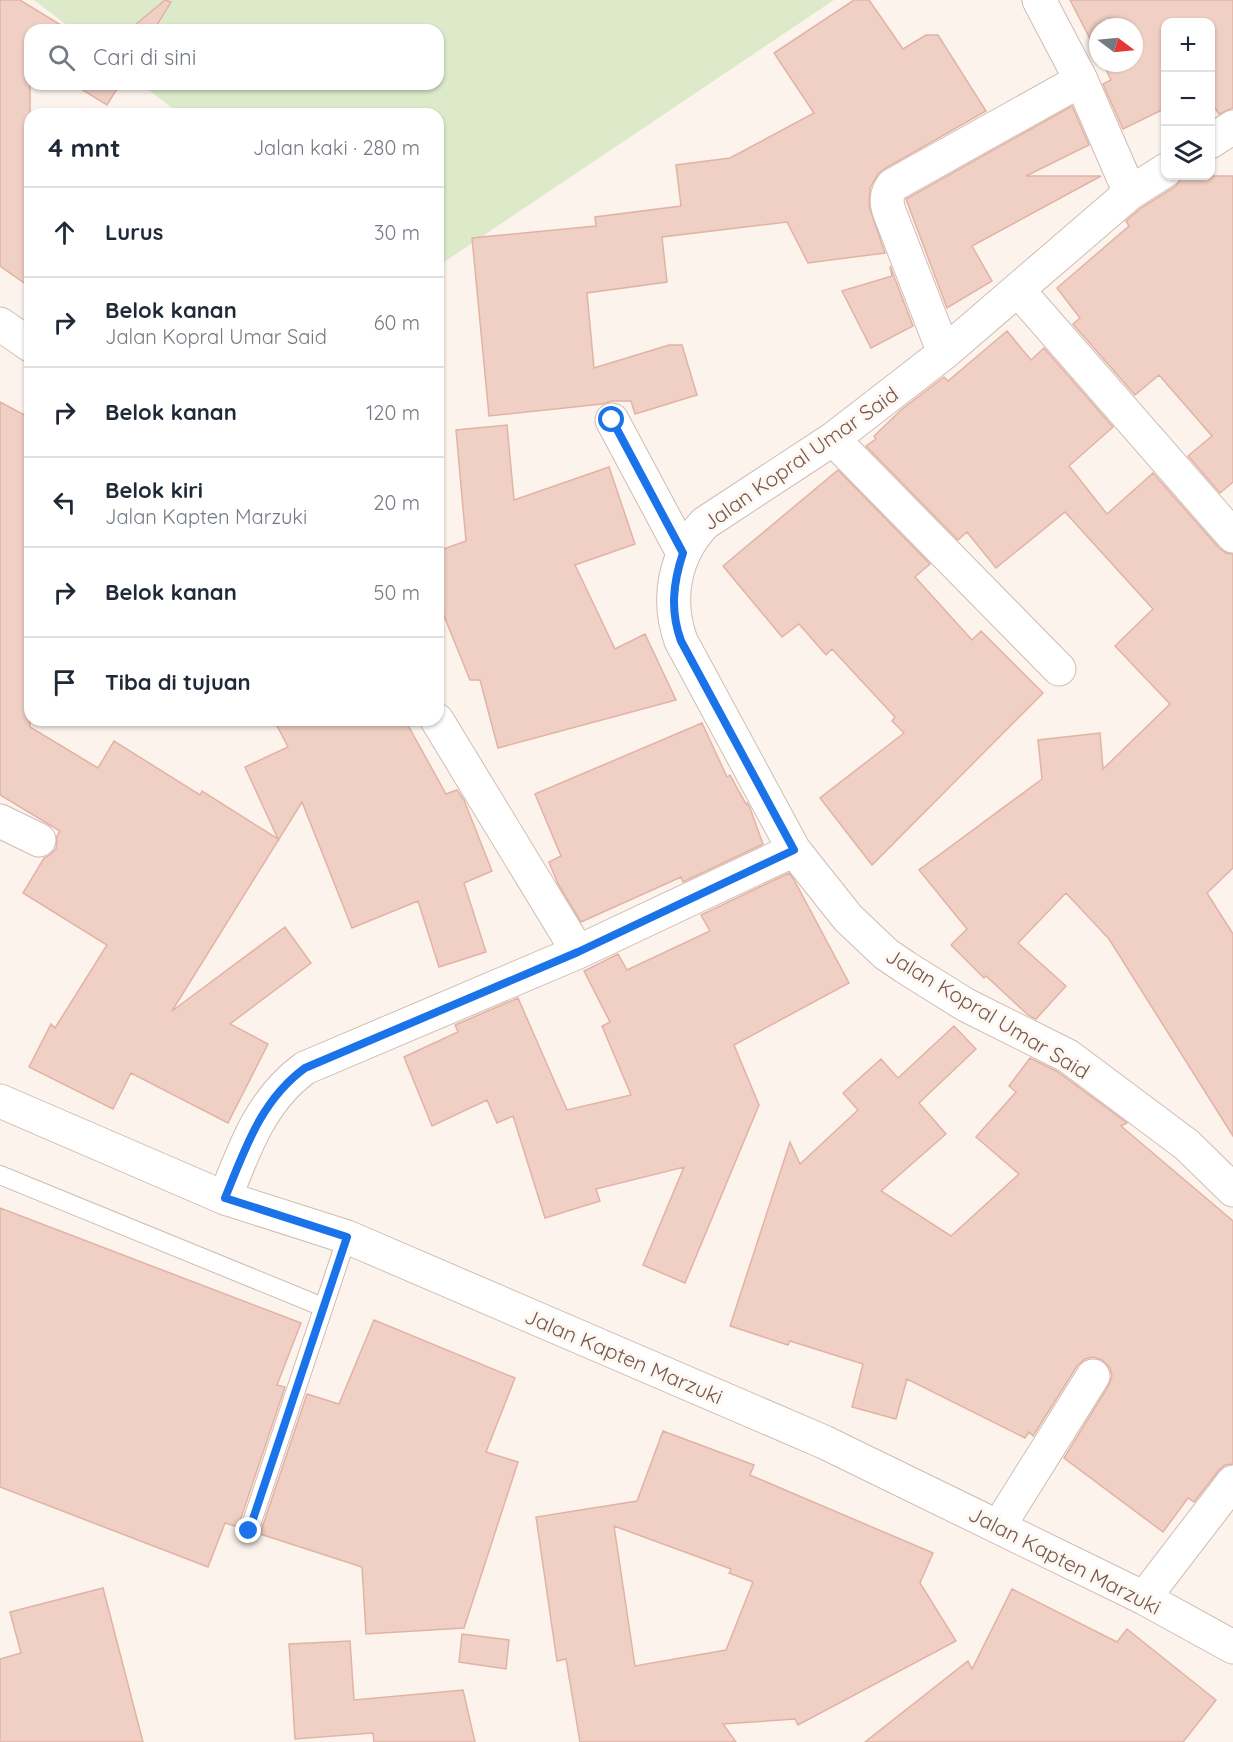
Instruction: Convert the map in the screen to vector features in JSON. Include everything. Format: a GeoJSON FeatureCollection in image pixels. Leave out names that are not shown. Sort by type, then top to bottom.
{"type":"FeatureCollection","features":[{"type":"Feature","properties":{"kind":"street"},"geometry":{"type":"LineString","coordinates":[[1039,0],[1081,80],[1130,193]]}},
{"type":"Feature","properties":{"kind":"street"},"geometry":{"type":"LineString","coordinates":[[944,353],[890,211],[887,202],[889,191],[893,185],[1081,80]]}},
{"type":"Feature","properties":{"kind":"street"},"geometry":{"type":"LineString","coordinates":[[1215,139],[1233,128]]}},
{"type":"Feature","properties":{"kind":"street","name":"Jalan Kopral Umar Said"},"geometry":{"type":"LineString","coordinates":[[1161,173],[1130,193],[944,353],[832,439],[705,523],[692,536],[683,553],[677,570],[673,610],[681,641],[794,850],[848,918],[886,954],[966,1005],[1068,1056],[1187,1145],[1233,1190]]}},
{"type":"Feature","properties":{"kind":"street"},"geometry":{"type":"LineString","coordinates":[[1018,290],[1233,536]]}},
{"type":"Feature","properties":{"kind":"street"},"geometry":{"type":"LineString","coordinates":[[612,420],[683,553]]}},
{"type":"Feature","properties":{"kind":"street"},"geometry":{"type":"LineString","coordinates":[[832,439],[1059,669]]}},
{"type":"Feature","properties":{"kind":"street"},"geometry":{"type":"LineString","coordinates":[[440,726],[578,952]]}},
{"type":"Feature","properties":{"kind":"street"},"geometry":{"type":"LineString","coordinates":[[0,821],[39,840]]}},
{"type":"Feature","properties":{"kind":"street"},"geometry":{"type":"LineString","coordinates":[[225,1198],[252,1131],[266,1108],[293,1077],[305,1068],[578,952],[794,850]]}},
{"type":"Feature","properties":{"kind":"street","name":"Jalan Kapten Marzuki"},"geometry":{"type":"LineString","coordinates":[[0,1101],[225,1198],[347,1237],[824,1442],[1144,1598],[1233,1647]]}},
{"type":"Feature","properties":{"kind":"street"},"geometry":{"type":"LineString","coordinates":[[999,1526],[1093,1376]]}},
{"type":"Feature","properties":{"kind":"street"},"geometry":{"type":"LineString","coordinates":[[1144,1598],[1233,1482]]}},
{"type":"Feature","properties":{"kind":"lane"},"geometry":{"type":"LineString","coordinates":[[0,1175],[323,1307]]}},
{"type":"Feature","properties":{"kind":"lane"},"geometry":{"type":"LineString","coordinates":[[249,1531],[347,1237]]}},
{"type":"Feature","properties":{"kind":"green space"},"geometry":{"type":"Polygon","coordinates":[[[34,0],[834,0],[444,262],[444,108],[172,108],[149,90],[444,90],[444,24],[65,24],[34,0]]]}},
{"type":"Feature","properties":{"kind":"building"},"geometry":{"type":"Polygon","coordinates":[[[0,0],[20,0],[59,24],[24,24],[24,90],[30,90],[30,108],[24,108],[24,283],[0,266],[0,0]]]}},
{"type":"Feature","properties":{"kind":"building"},"geometry":{"type":"Polygon","coordinates":[[[165,0],[171,2],[158,24],[136,24],[165,0]]]}},
{"type":"Feature","properties":{"kind":"building"},"geometry":{"type":"Polygon","coordinates":[[[854,0],[869,0],[903,49],[926,35],[938,35],[986,111],[878,174],[870,188],[869,206],[885,253],[808,263],[787,222],[662,237],[667,282],[587,293],[594,368],[669,345],[682,345],[697,395],[635,414],[631,401],[612,401],[489,416],[472,238],[596,226],[595,217],[681,206],[676,165],[730,158],[814,113],[774,53],[854,0]]]}},
{"type":"Feature","properties":{"kind":"building"},"geometry":{"type":"Polygon","coordinates":[[[1070,0],[1233,0],[1233,108],[1219,114],[1215,108],[1215,18],[1161,18],[1161,110],[1123,129],[1103,84],[1111,80],[1107,72],[1143,72],[1143,18],[1089,18],[1089,37],[1070,0]]]}},
{"type":"Feature","properties":{"kind":"building"},"geometry":{"type":"Polygon","coordinates":[[[83,90],[116,90],[107,105],[83,90]]]}},
{"type":"Feature","properties":{"kind":"building"},"geometry":{"type":"Polygon","coordinates":[[[1072,106],[1089,145],[1026,176],[1101,176],[972,246],[992,281],[947,308],[906,199],[1072,106]]]}},
{"type":"Feature","properties":{"kind":"building"},"geometry":{"type":"Polygon","coordinates":[[[1215,176],[1233,176],[1233,482],[1220,493],[1188,456],[1212,436],[1159,375],[1135,395],[1073,324],[1080,318],[1057,288],[1129,226],[1126,221],[1141,208],[1176,186],[1180,180],[1215,180],[1215,176]]]}},
{"type":"Feature","properties":{"kind":"building"},"geometry":{"type":"Polygon","coordinates":[[[890,266],[913,326],[871,348],[842,291],[892,276],[890,266]]]}},
{"type":"Feature","properties":{"kind":"building"},"geometry":{"type":"Polygon","coordinates":[[[1007,331],[1031,360],[1044,348],[1113,427],[1069,466],[1107,514],[1153,473],[1219,548],[1226,553],[1233,554],[1233,868],[1207,893],[1233,934],[1233,1136],[1109,939],[1066,893],[1018,943],[1066,986],[1036,1019],[1028,1015],[986,976],[984,978],[951,945],[967,929],[919,870],[1042,779],[1038,740],[1100,733],[1103,769],[1170,704],[1115,646],[1153,609],[1065,512],[996,568],[967,532],[958,540],[866,446],[876,439],[874,436],[901,410],[944,377],[948,381],[1007,331]]]}},
{"type":"Feature","properties":{"kind":"building"},"geometry":{"type":"Polygon","coordinates":[[[0,402],[24,415],[24,726],[30,726],[98,768],[114,741],[200,795],[202,791],[278,839],[245,767],[288,747],[277,726],[408,726],[446,794],[457,790],[464,800],[492,871],[464,883],[486,952],[439,967],[418,901],[352,928],[302,802],[172,1011],[285,927],[311,963],[230,1024],[268,1044],[228,1123],[131,1073],[113,1109],[29,1067],[51,1024],[55,1028],[107,945],[23,893],[44,858],[56,849],[57,836],[60,831],[0,795],[0,402]]]}},
{"type":"Feature","properties":{"kind":"building"},"geometry":{"type":"Polygon","coordinates":[[[507,425],[514,500],[609,467],[635,544],[575,565],[615,649],[645,634],[676,700],[498,748],[480,680],[470,680],[444,616],[444,549],[466,541],[456,430],[507,425]]]}},
{"type":"Feature","properties":{"kind":"building"},"geometry":{"type":"Polygon","coordinates":[[[838,470],[930,564],[915,577],[972,640],[981,631],[1043,693],[872,865],[820,798],[904,733],[892,721],[895,717],[832,649],[826,655],[799,624],[782,637],[723,566],[838,470]]]}},
{"type":"Feature","properties":{"kind":"building"},"geometry":{"type":"Polygon","coordinates":[[[702,723],[727,777],[730,775],[750,808],[763,844],[683,882],[681,877],[581,922],[558,884],[549,862],[561,856],[535,794],[702,723]]]}},
{"type":"Feature","properties":{"kind":"building"},"geometry":{"type":"Polygon","coordinates":[[[789,873],[849,983],[734,1045],[759,1105],[685,1283],[643,1265],[684,1167],[596,1189],[600,1201],[545,1218],[513,1116],[497,1123],[487,1100],[432,1126],[404,1057],[458,1032],[455,1025],[518,998],[567,1110],[631,1095],[602,1026],[610,1022],[584,971],[618,954],[627,970],[710,931],[701,915],[789,873]]]}},
{"type":"Feature","properties":{"kind":"building"},"geometry":{"type":"Polygon","coordinates":[[[954,1026],[976,1049],[919,1103],[946,1134],[881,1191],[951,1236],[1019,1174],[976,1137],[1016,1092],[1009,1086],[1030,1058],[1058,1072],[1127,1123],[1121,1126],[1233,1221],[1233,1464],[1225,1465],[1219,1470],[1194,1502],[1188,1498],[1163,1532],[1064,1458],[1109,1385],[1112,1376],[1110,1368],[1102,1360],[1093,1357],[1085,1359],[1077,1366],[1033,1436],[1029,1432],[1025,1438],[907,1379],[896,1419],[852,1407],[863,1364],[790,1341],[788,1345],[730,1326],[790,1142],[800,1164],[858,1110],[843,1093],[881,1059],[898,1078],[954,1026]]]}},
{"type":"Feature","properties":{"kind":"building"},"geometry":{"type":"Polygon","coordinates":[[[0,1208],[301,1323],[277,1385],[285,1387],[238,1527],[225,1523],[208,1567],[0,1487],[0,1208]]]}},
{"type":"Feature","properties":{"kind":"building"},"geometry":{"type":"Polygon","coordinates":[[[374,1320],[515,1378],[486,1452],[518,1462],[464,1628],[366,1634],[362,1567],[260,1534],[307,1394],[339,1404],[374,1320]]]}},
{"type":"Feature","properties":{"kind":"building"},"geometry":{"type":"Polygon","coordinates":[[[663,1431],[754,1465],[750,1475],[933,1553],[920,1583],[956,1641],[798,1725],[795,1719],[723,1724],[736,1742],[580,1742],[566,1659],[557,1661],[536,1517],[637,1501],[663,1431]],[[614,1526],[635,1666],[726,1650],[753,1582],[729,1573],[731,1569],[614,1526]]]}},
{"type":"Feature","properties":{"kind":"building"},"geometry":{"type":"Polygon","coordinates":[[[103,1588],[143,1742],[0,1742],[0,1659],[21,1653],[10,1612],[103,1588]]]}},
{"type":"Feature","properties":{"kind":"building"},"geometry":{"type":"Polygon","coordinates":[[[1012,1589],[1117,1642],[1127,1629],[1216,1700],[1183,1742],[865,1742],[968,1661],[972,1669],[1012,1589]]]}},
{"type":"Feature","properties":{"kind":"building"},"geometry":{"type":"Polygon","coordinates":[[[462,1634],[509,1640],[506,1669],[459,1662],[462,1634]]]}},
{"type":"Feature","properties":{"kind":"building"},"geometry":{"type":"Polygon","coordinates":[[[350,1641],[354,1700],[463,1690],[475,1742],[374,1742],[373,1733],[295,1739],[289,1644],[350,1641]]]}},
{"type":"Feature","properties":{"kind":"route"},"geometry":{"type":"LineString","coordinates":[[249,1531],[347,1237],[225,1198],[252,1131],[266,1108],[293,1077],[305,1068],[578,952],[794,850],[681,641],[673,610],[677,570],[683,553],[612,420]]}}]}
